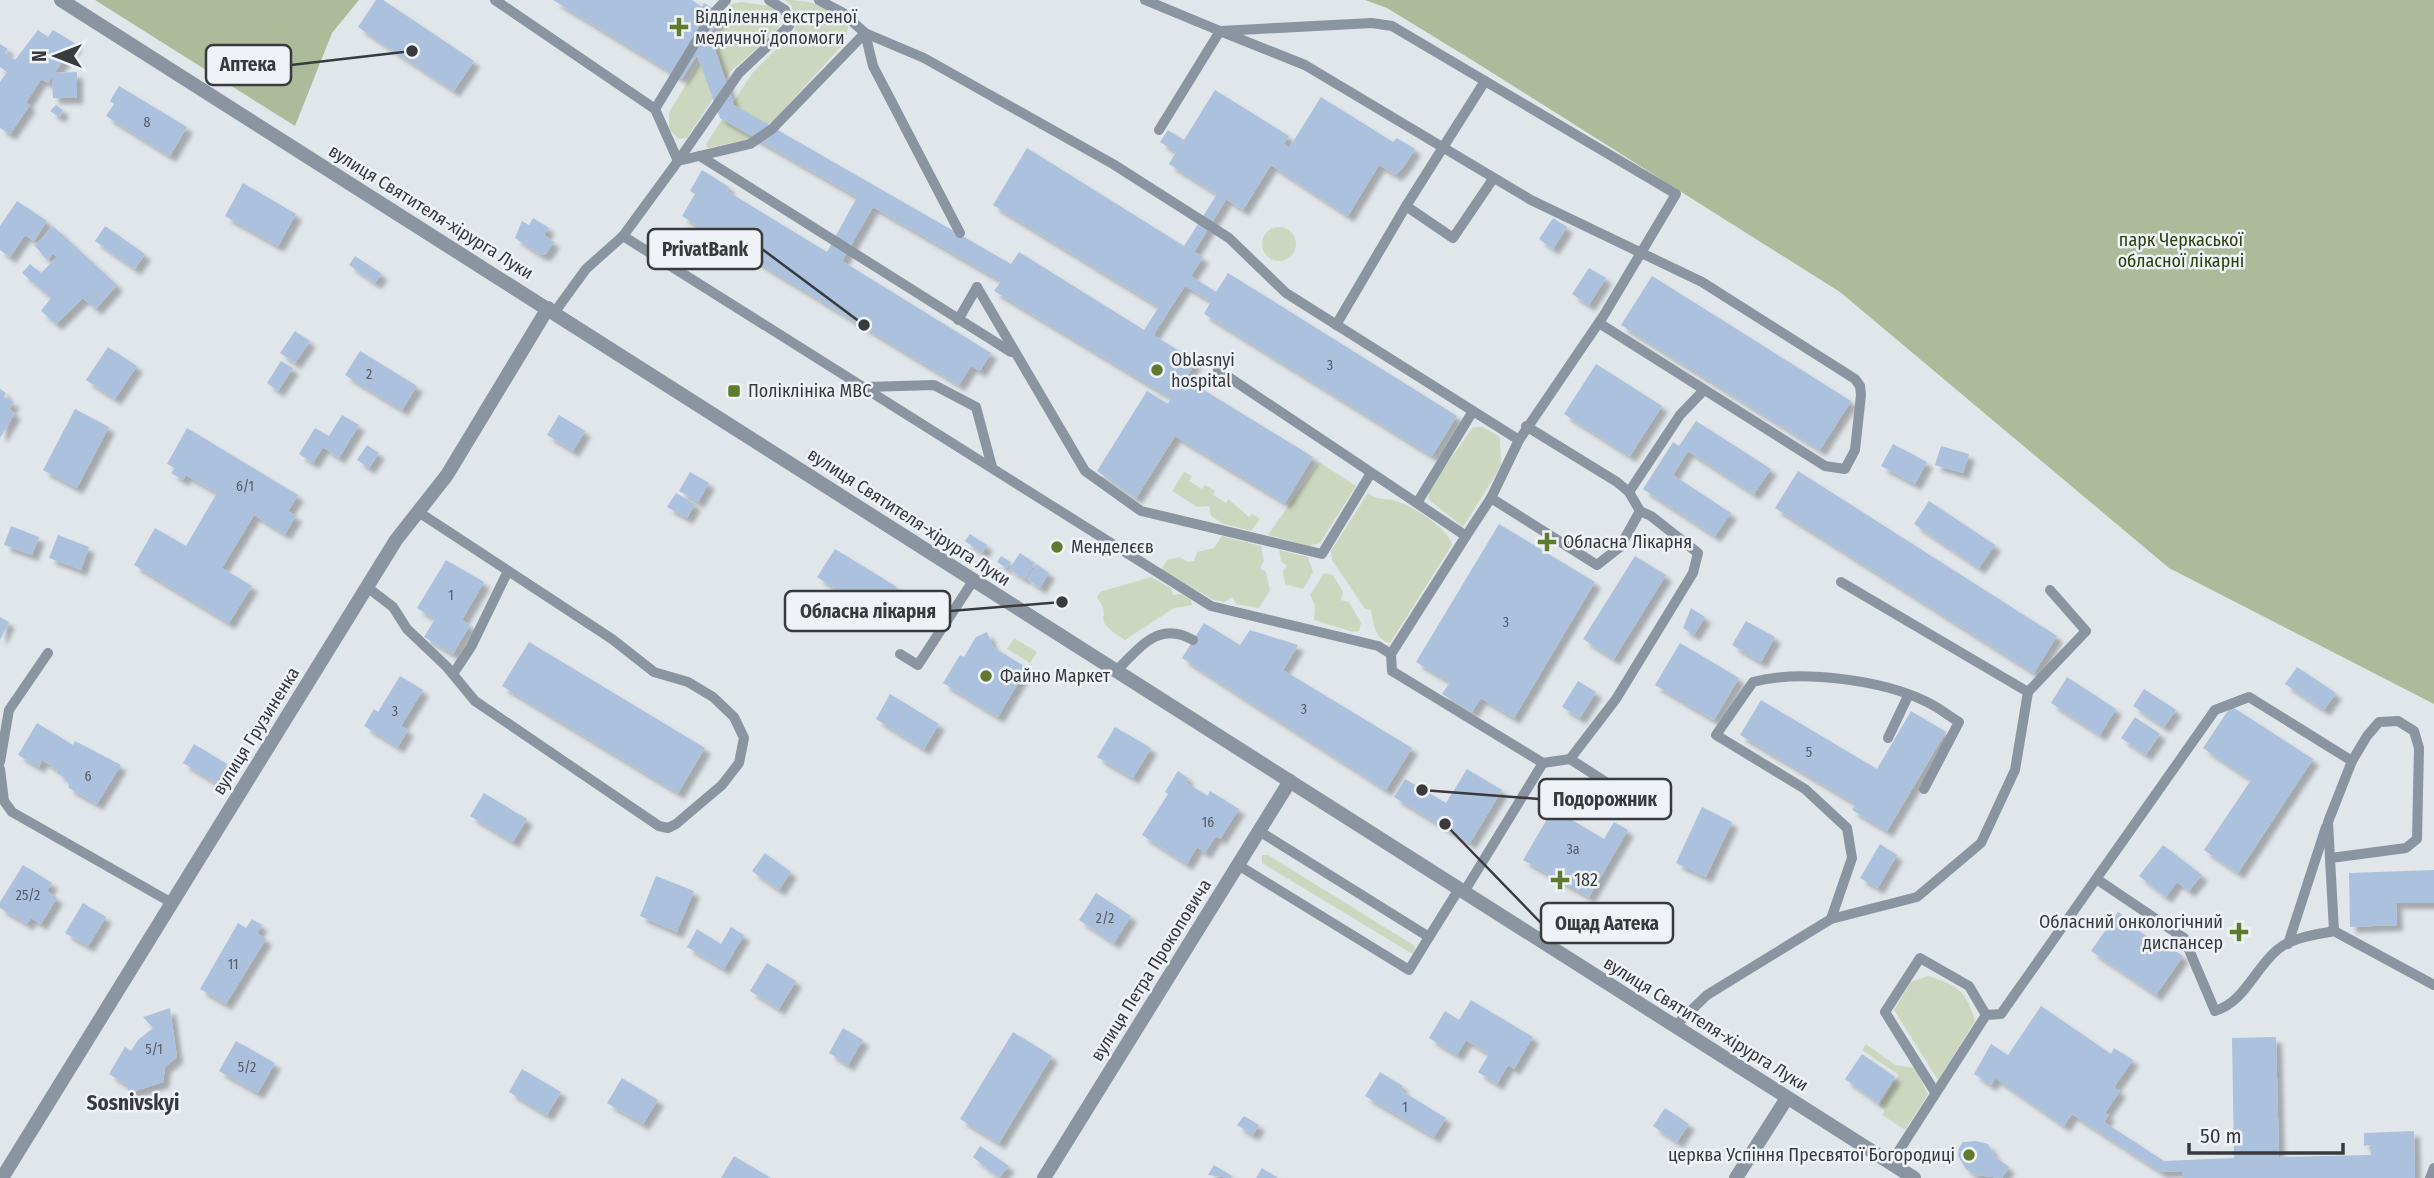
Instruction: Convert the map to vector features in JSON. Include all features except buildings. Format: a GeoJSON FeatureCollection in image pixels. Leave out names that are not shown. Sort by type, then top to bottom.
{"type":"FeatureCollection","features":[{"type":"Feature","properties":{"kind":"street","name":"вулиця Святителя-хірурга Луки"},"geometry":{"type":"LineString","coordinates":[[61,0],[1913,1178]]}},
{"type":"Feature","properties":{"kind":"street","name":"вулиця Грузиненка"},"geometry":{"type":"LineString","coordinates":[[2,1178],[396,540],[420,513],[447,474],[551,311]]}},
{"type":"Feature","properties":{"kind":"street","name":"вулиця Петра Прокоповича"},"geometry":{"type":"LineString","coordinates":[[1044,1178],[1290,781]]}},
{"type":"Feature","properties":{"kind":"street"},"geometry":{"type":"LineString","coordinates":[[1736,1178],[1787,1098]]}},
{"type":"Feature","properties":{"kind":"lane"},"geometry":{"type":"LineString","coordinates":[[495,0],[655,109],[678,161]]}},
{"type":"Feature","properties":{"kind":"lane"},"geometry":{"type":"LineString","coordinates":[[655,109],[713,13],[726,0]]}},
{"type":"Feature","properties":{"kind":"lane"},"geometry":{"type":"LineString","coordinates":[[551,311],[586,269],[623,236],[739,73],[789,26],[785,10],[769,0]]}},
{"type":"Feature","properties":{"kind":"lane"},"geometry":{"type":"LineString","coordinates":[[820,0],[843,13],[865,33],[925,58],[1113,164],[1229,238],[1286,293],[1520,440]]}},
{"type":"Feature","properties":{"kind":"lane"},"geometry":{"type":"LineString","coordinates":[[1146,0],[1304,65],[1493,179],[1702,282],[1854,379],[1860,386],[1861,395],[1852,460],[1844,469],[1830,468],[1599,323]]}},
{"type":"Feature","properties":{"kind":"lane"},"geometry":{"type":"LineString","coordinates":[[1220,31],[1303,29],[1372,23],[1392,26],[1676,194],[1599,323],[1526,426],[1491,498],[1391,654],[1392,671],[1398,677],[1543,763],[1570,759],[1654,813]]}},
{"type":"Feature","properties":{"kind":"lane"},"geometry":{"type":"LineString","coordinates":[[1159,130],[1220,31]]}},
{"type":"Feature","properties":{"kind":"lane"},"geometry":{"type":"LineString","coordinates":[[678,161],[750,144],[772,129],[865,33]]}},
{"type":"Feature","properties":{"kind":"lane"},"geometry":{"type":"LineString","coordinates":[[865,33],[873,66],[960,233]]}},
{"type":"Feature","properties":{"kind":"lane"},"geometry":{"type":"LineString","coordinates":[[1336,325],[1406,206],[1485,81]]}},
{"type":"Feature","properties":{"kind":"lane"},"geometry":{"type":"LineString","coordinates":[[700,156],[1013,354]]}},
{"type":"Feature","properties":{"kind":"lane"},"geometry":{"type":"LineString","coordinates":[[1406,206],[1453,238],[1493,179]]}},
{"type":"Feature","properties":{"kind":"lane"},"geometry":{"type":"LineString","coordinates":[[623,236],[1211,606],[1366,642],[1391,654]]}},
{"type":"Feature","properties":{"kind":"lane"},"geometry":{"type":"LineString","coordinates":[[958,320],[977,287],[1013,354],[1085,471],[1141,511],[1322,554],[1371,473]]}},
{"type":"Feature","properties":{"kind":"lane"},"geometry":{"type":"LineString","coordinates":[[1218,370],[1466,536]]}},
{"type":"Feature","properties":{"kind":"lane"},"geometry":{"type":"LineString","coordinates":[[866,387],[934,386],[976,407],[992,467]]}},
{"type":"Feature","properties":{"kind":"lane"},"geometry":{"type":"LineString","coordinates":[[1629,492],[1681,415],[1704,390]]}},
{"type":"Feature","properties":{"kind":"lane"},"geometry":{"type":"LineString","coordinates":[[1417,503],[1474,411]]}},
{"type":"Feature","properties":{"kind":"lane"},"geometry":{"type":"LineString","coordinates":[[1526,426],[1629,492],[1640,511],[1651,516],[1698,553],[1697,564],[1616,698],[1570,759]]}},
{"type":"Feature","properties":{"kind":"lane"},"geometry":{"type":"LineString","coordinates":[[1491,498],[1597,565],[1620,547],[1640,511]]}},
{"type":"Feature","properties":{"kind":"lane"},"geometry":{"type":"LineString","coordinates":[[367,587],[393,607],[407,629],[453,674],[475,701],[659,826],[668,828],[676,824],[722,785],[739,763],[744,747],[741,729],[713,697],[688,682],[654,672],[612,639],[420,513]]}},
{"type":"Feature","properties":{"kind":"lane"},"geometry":{"type":"LineString","coordinates":[[453,674],[471,647],[508,571]]}},
{"type":"Feature","properties":{"kind":"lane"},"geometry":{"type":"LineString","coordinates":[[900,654],[918,665],[972,581]]}},
{"type":"Feature","properties":{"kind":"lane"},"geometry":{"type":"LineString","coordinates":[[1842,582],[2028,692]]}},
{"type":"Feature","properties":{"kind":"lane"},"geometry":{"type":"LineString","coordinates":[[1675,1026],[1707,995],[1831,919],[1917,897],[1980,843],[2015,770],[2028,692],[2086,631],[2050,590]]}},
{"type":"Feature","properties":{"kind":"lane"},"geometry":{"type":"LineString","coordinates":[[1116,671],[1143,645],[1164,632],[1171,631],[1193,640]]}},
{"type":"Feature","properties":{"kind":"lane"},"geometry":{"type":"LineString","coordinates":[[0,762],[9,710],[48,653]]}},
{"type":"Feature","properties":{"kind":"lane"},"geometry":{"type":"LineString","coordinates":[[1831,919],[1852,858],[1847,828],[1805,789],[1716,734],[1753,682],[1773,677],[1827,677],[1927,701],[1959,722],[1924,789]]}},
{"type":"Feature","properties":{"kind":"lane"},"geometry":{"type":"LineString","coordinates":[[1888,738],[1908,696]]}},
{"type":"Feature","properties":{"kind":"lane"},"geometry":{"type":"LineString","coordinates":[[1986,1015],[2001,1014],[2098,880],[2215,710],[2249,697],[2352,761]]}},
{"type":"Feature","properties":{"kind":"lane"},"geometry":{"type":"LineString","coordinates":[[2288,944],[2328,822],[2352,761],[2379,722],[2398,721],[2414,731],[2419,747],[2417,839],[2406,848],[2331,858]]}},
{"type":"Feature","properties":{"kind":"lane"},"geometry":{"type":"LineString","coordinates":[[1238,865],[1409,970],[1543,763]]}},
{"type":"Feature","properties":{"kind":"lane"},"geometry":{"type":"LineString","coordinates":[[0,769],[4,801],[12,812],[172,903]]}},
{"type":"Feature","properties":{"kind":"lane"},"geometry":{"type":"LineString","coordinates":[[2328,822],[2334,931]]}},
{"type":"Feature","properties":{"kind":"lane"},"geometry":{"type":"LineString","coordinates":[[1259,831],[1429,937]]}},
{"type":"Feature","properties":{"kind":"lane"},"geometry":{"type":"LineString","coordinates":[[2098,880],[2185,938],[2215,1011],[2230,1006],[2277,950],[2288,944],[2334,931],[2434,985]]}},
{"type":"Feature","properties":{"kind":"lane"},"geometry":{"type":"LineString","coordinates":[[1935,1092],[1885,1012],[1920,958],[1969,986],[1986,1015]]}},
{"type":"Feature","properties":{"kind":"lane"},"geometry":{"type":"LineString","coordinates":[[1891,1164],[1986,1015]]}},
{"type":"Feature","properties":{"kind":"lane"},"geometry":{"type":"LineString","coordinates":[[2430,1178],[2434,1168]]}},
{"type":"Feature","properties":{"kind":"green space"},"geometry":{"type":"Polygon","coordinates":[[[95,0],[359,0],[332,33],[295,126],[95,0]]]}},
{"type":"Feature","properties":{"kind":"green space"},"geometry":{"type":"Polygon","coordinates":[[[785,0],[821,5],[837,13],[848,27],[845,42],[775,119],[750,139],[708,148],[706,144],[753,72],[795,31],[792,6],[785,0]]]}},
{"type":"Feature","properties":{"kind":"green space","name":"парк Черкаської обласної лікарні"},"geometry":{"type":"Polygon","coordinates":[[[1365,0],[2434,0],[2434,704],[2169,568],[1840,292],[1472,60],[1387,8],[1365,0]]]}},
{"type":"Feature","properties":{"kind":"green space"},"geometry":{"type":"Polygon","coordinates":[[[741,2],[771,6],[779,15],[778,28],[731,71],[687,138],[679,139],[669,129],[669,112],[723,25],[720,22],[725,15],[723,12],[732,4],[741,2]]]}},
{"type":"Feature","properties":{"kind":"green space"},"geometry":{"type":"Polygon","coordinates":[[[1279,227],[1291,232],[1296,244],[1291,256],[1279,261],[1267,256],[1262,244],[1267,232],[1279,227]]]}},
{"type":"Feature","properties":{"kind":"green space"},"geometry":{"type":"Polygon","coordinates":[[[1473,427],[1483,427],[1500,437],[1501,466],[1463,527],[1428,499],[1430,488],[1473,427]]]}},
{"type":"Feature","properties":{"kind":"green space"},"geometry":{"type":"Polygon","coordinates":[[[1319,462],[1356,486],[1320,543],[1310,546],[1268,535],[1319,462]]]}},
{"type":"Feature","properties":{"kind":"green space"},"geometry":{"type":"Polygon","coordinates":[[[1184,472],[1192,476],[1189,481],[1202,489],[1205,485],[1215,491],[1213,495],[1226,503],[1228,499],[1249,517],[1252,514],[1260,519],[1251,531],[1224,524],[1211,516],[1209,506],[1197,507],[1172,491],[1184,472]]]}},
{"type":"Feature","properties":{"kind":"green space"},"geometry":{"type":"Polygon","coordinates":[[[1368,493],[1376,498],[1399,502],[1422,514],[1445,532],[1452,545],[1390,643],[1378,634],[1371,610],[1365,609],[1332,560],[1331,551],[1368,493]]]}},
{"type":"Feature","properties":{"kind":"green space"},"geometry":{"type":"Polygon","coordinates":[[[1222,536],[1261,546],[1264,561],[1260,568],[1266,572],[1270,590],[1259,608],[1236,604],[1232,597],[1225,602],[1214,600],[1161,570],[1167,560],[1180,557],[1187,562],[1194,561],[1197,552],[1214,548],[1222,536]]]}},
{"type":"Feature","properties":{"kind":"green space"},"geometry":{"type":"Polygon","coordinates":[[[1279,550],[1308,557],[1313,572],[1303,589],[1285,584],[1283,571],[1287,566],[1281,561],[1279,550]]]}},
{"type":"Feature","properties":{"kind":"green space"},"geometry":{"type":"Polygon","coordinates":[[[1324,573],[1333,575],[1343,592],[1341,600],[1349,602],[1361,623],[1359,631],[1353,632],[1314,620],[1315,605],[1310,595],[1324,573]]]}},
{"type":"Feature","properties":{"kind":"green space"},"geometry":{"type":"Polygon","coordinates":[[[1151,577],[1171,588],[1173,595],[1181,594],[1191,600],[1192,605],[1174,608],[1125,640],[1104,622],[1104,610],[1097,598],[1100,592],[1151,577]]]}},
{"type":"Feature","properties":{"kind":"green space"},"geometry":{"type":"Polygon","coordinates":[[[1014,638],[1037,652],[1030,663],[1007,649],[1014,638]]]}},
{"type":"Feature","properties":{"kind":"green space"},"geometry":{"type":"Polygon","coordinates":[[[1262,855],[1268,855],[1415,946],[1414,955],[1262,863],[1262,855]]]}},
{"type":"Feature","properties":{"kind":"green space"},"geometry":{"type":"Polygon","coordinates":[[[1928,976],[1959,990],[1968,1002],[1975,1021],[1938,1080],[1894,1010],[1911,982],[1928,976]]]}},
{"type":"Feature","properties":{"kind":"green space"},"geometry":{"type":"Polygon","coordinates":[[[1866,1044],[1895,1065],[1915,1068],[1928,1094],[1905,1130],[1882,1115],[1885,1110],[1879,1106],[1899,1075],[1862,1050],[1866,1044]]]}},
{"type":"Feature","properties":{"kind":"place","name":"Відділення екстреної медичної допомоги"},"geometry":{"type":"Point","coordinates":[679,27]}},
{"type":"Feature","properties":{"kind":"place","name":"Аптека"},"geometry":{"type":"Point","coordinates":[412,51]}},
{"type":"Feature","properties":{"kind":"place","name":"PrivatBank"},"geometry":{"type":"Point","coordinates":[864,325]}},
{"type":"Feature","properties":{"kind":"place","name":"Oblasnyi hospital"},"geometry":{"type":"Point","coordinates":[1157,370]}},
{"type":"Feature","properties":{"kind":"place","name":"Поліклініка МВС"},"geometry":{"type":"Point","coordinates":[734,391]}},
{"type":"Feature","properties":{"kind":"place","name":"Обласна Лікарня"},"geometry":{"type":"Point","coordinates":[1547,542]}},
{"type":"Feature","properties":{"kind":"place","name":"Менделєєв"},"geometry":{"type":"Point","coordinates":[1057,547]}},
{"type":"Feature","properties":{"kind":"place","name":"Обласна лікарня"},"geometry":{"type":"Point","coordinates":[1062,602]}},
{"type":"Feature","properties":{"kind":"place","name":"Файно Маркет"},"geometry":{"type":"Point","coordinates":[986,676]}},
{"type":"Feature","properties":{"kind":"place","name":"Подорожник"},"geometry":{"type":"Point","coordinates":[1422,790]}},
{"type":"Feature","properties":{"kind":"place","name":"Ощад Аатека"},"geometry":{"type":"Point","coordinates":[1445,824]}},
{"type":"Feature","properties":{"kind":"place","name":"182"},"geometry":{"type":"Point","coordinates":[1560,880]}},
{"type":"Feature","properties":{"kind":"place","name":"Обласний онкологічний диспансер"},"geometry":{"type":"Point","coordinates":[2239,932]}},
{"type":"Feature","properties":{"kind":"place","name":"церква Успіння Пресвятої Богородиці"},"geometry":{"type":"Point","coordinates":[1969,1155]}},
{"type":"Feature","properties":{"kind":"district","name":"Sosnivskyi"},"geometry":{"type":"Point","coordinates":[133,1103]}}]}
